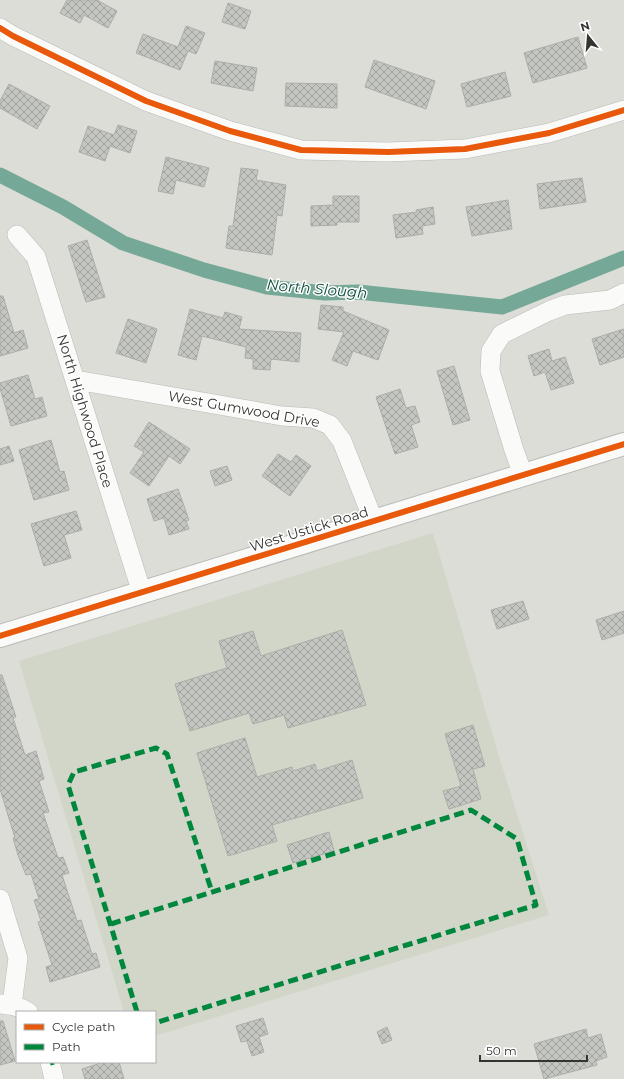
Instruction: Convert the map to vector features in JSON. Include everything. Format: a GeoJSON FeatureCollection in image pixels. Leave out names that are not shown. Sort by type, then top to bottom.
{"type":"FeatureCollection","features":[{"type":"Feature","properties":{"kind":"main road","name":"West Ustick Road"},"geometry":{"type":"LineString","coordinates":[[0,636],[624,444]]}},
{"type":"Feature","properties":{"kind":"street"},"geometry":{"type":"LineString","coordinates":[[0,28],[13,36],[146,101],[230,131],[301,150],[388,152],[465,149],[549,133],[624,110]]}},
{"type":"Feature","properties":{"kind":"street","name":"North Highwood Place"},"geometry":{"type":"LineString","coordinates":[[17,235],[36,257],[142,593]]}},
{"type":"Feature","properties":{"kind":"street"},"geometry":{"type":"LineString","coordinates":[[522,475],[490,371],[491,351],[502,334],[549,310],[565,305],[610,300],[624,293]]}},
{"type":"Feature","properties":{"kind":"street","name":"West Gumwood Drive"},"geometry":{"type":"LineString","coordinates":[[76,380],[282,416],[313,418],[330,425],[342,441],[374,522]]}},
{"type":"Feature","properties":{"kind":"street"},"geometry":{"type":"LineString","coordinates":[[0,898],[18,958],[13,1007]]}},
{"type":"Feature","properties":{"kind":"street"},"geometry":{"type":"LineString","coordinates":[[50,1063],[54,1079]]}},
{"type":"Feature","properties":{"kind":"shaded area"},"geometry":{"type":"Polygon","coordinates":[[[433,533],[501,763],[549,915],[156,1036],[156,1011],[124,1011],[19,661],[433,533]]]}},
{"type":"Feature","properties":{"kind":"building"},"geometry":{"type":"Polygon","coordinates":[[[67,0],[97,0],[117,11],[108,28],[84,15],[80,23],[60,13],[67,0]]]}},
{"type":"Feature","properties":{"kind":"building"},"geometry":{"type":"Polygon","coordinates":[[[228,3],[251,11],[245,29],[222,22],[228,3]]]}},
{"type":"Feature","properties":{"kind":"building"},"geometry":{"type":"Polygon","coordinates":[[[186,26],[205,33],[196,54],[188,51],[180,70],[136,53],[143,34],[178,47],[186,26]]]}},
{"type":"Feature","properties":{"kind":"building"},"geometry":{"type":"Polygon","coordinates":[[[578,37],[587,68],[533,83],[524,53],[578,37]]]}},
{"type":"Feature","properties":{"kind":"building"},"geometry":{"type":"Polygon","coordinates":[[[374,60],[435,81],[426,109],[365,87],[374,60]]]}},
{"type":"Feature","properties":{"kind":"building"},"geometry":{"type":"Polygon","coordinates":[[[215,61],[257,68],[253,91],[211,83],[215,61]]]}},
{"type":"Feature","properties":{"kind":"building"},"geometry":{"type":"Polygon","coordinates":[[[505,72],[511,96],[467,107],[461,84],[505,72]]]}},
{"type":"Feature","properties":{"kind":"building"},"geometry":{"type":"Polygon","coordinates":[[[286,83],[337,84],[337,108],[285,106],[286,83]]]}},
{"type":"Feature","properties":{"kind":"building"},"geometry":{"type":"Polygon","coordinates":[[[9,84],[50,106],[37,129],[0,108],[0,101],[9,84]]]}},
{"type":"Feature","properties":{"kind":"building"},"geometry":{"type":"Polygon","coordinates":[[[118,125],[137,131],[130,153],[110,146],[105,161],[79,152],[88,126],[114,135],[118,125]]]}},
{"type":"Feature","properties":{"kind":"building"},"geometry":{"type":"Polygon","coordinates":[[[166,157],[209,168],[204,187],[176,180],[173,194],[158,191],[166,157]]]}},
{"type":"Feature","properties":{"kind":"building"},"geometry":{"type":"Polygon","coordinates":[[[241,168],[258,170],[256,180],[286,185],[282,216],[277,215],[272,255],[226,248],[229,226],[233,226],[241,168]]]}},
{"type":"Feature","properties":{"kind":"building"},"geometry":{"type":"Polygon","coordinates":[[[582,178],[586,202],[540,209],[537,184],[582,178]]]}},
{"type":"Feature","properties":{"kind":"building"},"geometry":{"type":"Polygon","coordinates":[[[333,196],[359,196],[359,222],[337,222],[337,225],[311,226],[311,206],[333,205],[333,196]]]}},
{"type":"Feature","properties":{"kind":"building"},"geometry":{"type":"Polygon","coordinates":[[[508,200],[512,229],[472,236],[466,207],[508,200]]]}},
{"type":"Feature","properties":{"kind":"building"},"geometry":{"type":"Polygon","coordinates":[[[433,207],[435,224],[422,226],[423,234],[396,238],[393,215],[417,212],[416,210],[433,207]]]}},
{"type":"Feature","properties":{"kind":"building"},"geometry":{"type":"Polygon","coordinates":[[[87,240],[105,297],[86,302],[68,246],[87,240]]]}},
{"type":"Feature","properties":{"kind":"building"},"geometry":{"type":"Polygon","coordinates":[[[0,296],[3,296],[14,333],[23,330],[28,348],[0,356],[0,296]]]}},
{"type":"Feature","properties":{"kind":"building"},"geometry":{"type":"Polygon","coordinates":[[[321,305],[343,307],[343,311],[389,330],[378,360],[353,351],[347,366],[332,360],[344,332],[318,329],[321,305]]]}},
{"type":"Feature","properties":{"kind":"building"},"geometry":{"type":"Polygon","coordinates":[[[190,309],[223,318],[225,312],[242,317],[239,329],[301,333],[299,362],[271,359],[270,370],[253,369],[253,359],[245,358],[246,347],[202,336],[196,360],[178,355],[190,309]]]}},
{"type":"Feature","properties":{"kind":"building"},"geometry":{"type":"Polygon","coordinates":[[[128,319],[157,329],[146,363],[116,353],[128,319]]]}},
{"type":"Feature","properties":{"kind":"building"},"geometry":{"type":"Polygon","coordinates":[[[624,329],[624,357],[600,365],[592,339],[624,329]]]}},
{"type":"Feature","properties":{"kind":"building"},"geometry":{"type":"Polygon","coordinates":[[[549,349],[552,361],[565,357],[574,383],[551,390],[545,372],[534,376],[528,356],[549,349]]]}},
{"type":"Feature","properties":{"kind":"building"},"geometry":{"type":"Polygon","coordinates":[[[454,366],[470,420],[453,425],[437,371],[454,366]]]}},
{"type":"Feature","properties":{"kind":"building"},"geometry":{"type":"Polygon","coordinates":[[[28,375],[35,399],[42,397],[47,416],[11,426],[0,388],[0,383],[28,375]]]}},
{"type":"Feature","properties":{"kind":"building"},"geometry":{"type":"Polygon","coordinates":[[[400,389],[406,408],[415,406],[420,422],[411,425],[418,447],[395,454],[376,397],[400,389]]]}},
{"type":"Feature","properties":{"kind":"building"},"geometry":{"type":"Polygon","coordinates":[[[149,422],[190,449],[180,464],[169,456],[149,486],[130,473],[144,452],[134,446],[149,422]]]}},
{"type":"Feature","properties":{"kind":"building"},"geometry":{"type":"Polygon","coordinates":[[[51,440],[60,472],[64,471],[69,490],[34,500],[19,450],[51,440]]]}},
{"type":"Feature","properties":{"kind":"building"},"geometry":{"type":"Polygon","coordinates":[[[9,446],[14,461],[0,465],[0,449],[9,446]]]}},
{"type":"Feature","properties":{"kind":"building"},"geometry":{"type":"Polygon","coordinates":[[[278,454],[291,462],[296,455],[311,466],[290,496],[262,476],[278,454]]]}},
{"type":"Feature","properties":{"kind":"building"},"geometry":{"type":"Polygon","coordinates":[[[227,466],[232,480],[215,486],[210,471],[227,466]]]}},
{"type":"Feature","properties":{"kind":"building"},"geometry":{"type":"Polygon","coordinates":[[[178,489],[189,520],[186,521],[189,529],[169,535],[164,518],[154,521],[147,499],[178,489]]]}},
{"type":"Feature","properties":{"kind":"building"},"geometry":{"type":"Polygon","coordinates":[[[76,511],[82,530],[64,535],[71,558],[44,566],[31,524],[76,511]]]}},
{"type":"Feature","properties":{"kind":"building"},"geometry":{"type":"Polygon","coordinates":[[[523,601],[529,619],[497,629],[491,610],[523,601]]]}},
{"type":"Feature","properties":{"kind":"building"},"geometry":{"type":"Polygon","coordinates":[[[624,611],[624,633],[602,640],[596,620],[624,611]]]}},
{"type":"Feature","properties":{"kind":"building"},"geometry":{"type":"Polygon","coordinates":[[[342,630],[366,705],[288,728],[284,715],[253,724],[249,713],[190,731],[175,684],[227,668],[219,641],[253,631],[261,656],[342,630]]]}},
{"type":"Feature","properties":{"kind":"building"},"geometry":{"type":"Polygon","coordinates":[[[0,675],[2,675],[16,717],[13,718],[25,755],[36,751],[44,779],[39,781],[49,812],[43,813],[58,858],[63,857],[69,873],[62,875],[77,921],[81,920],[92,954],[96,953],[100,967],[50,982],[46,967],[52,965],[38,922],[41,921],[34,900],[39,899],[31,874],[26,875],[18,855],[13,838],[15,838],[0,789],[0,675]]]}},
{"type":"Feature","properties":{"kind":"building"},"geometry":{"type":"Polygon","coordinates":[[[473,725],[485,766],[473,769],[481,799],[449,809],[443,791],[461,786],[445,734],[473,725]]]}},
{"type":"Feature","properties":{"kind":"building"},"geometry":{"type":"Polygon","coordinates":[[[245,738],[257,777],[292,767],[293,771],[315,764],[317,771],[352,760],[363,798],[272,825],[277,841],[228,856],[197,753],[245,738]]]}},
{"type":"Feature","properties":{"kind":"building"},"geometry":{"type":"Polygon","coordinates":[[[329,832],[334,851],[293,863],[287,845],[329,832]]]}},
{"type":"Feature","properties":{"kind":"building"},"geometry":{"type":"Polygon","coordinates":[[[263,1018],[268,1034],[259,1037],[264,1052],[252,1056],[247,1041],[241,1042],[236,1026],[263,1018]]]}},
{"type":"Feature","properties":{"kind":"building"},"geometry":{"type":"Polygon","coordinates":[[[0,1021],[3,1021],[15,1061],[0,1065],[0,1021]]]}},
{"type":"Feature","properties":{"kind":"building"},"geometry":{"type":"Polygon","coordinates":[[[387,1027],[392,1040],[382,1044],[377,1032],[387,1027]]]}},
{"type":"Feature","properties":{"kind":"building"},"geometry":{"type":"Polygon","coordinates":[[[586,1029],[588,1038],[601,1034],[607,1057],[596,1061],[597,1065],[544,1079],[534,1044],[586,1029]]]}},
{"type":"Feature","properties":{"kind":"building"},"geometry":{"type":"Polygon","coordinates":[[[101,1063],[119,1063],[124,1079],[85,1079],[82,1069],[101,1063]]]}},
{"type":"Feature","properties":{"kind":"waterway","name":"North Slough"},"geometry":{"type":"LineString","coordinates":[[0,175],[63,207],[123,243],[204,270],[267,287],[325,293],[358,292],[502,307],[624,258]]}},
{"type":"Feature","properties":{"kind":"marked path"},"geometry":{"type":"LineString","coordinates":[[137,1011],[68,785],[74,772],[156,748],[167,754],[212,892]]}},
{"type":"Feature","properties":{"kind":"marked path"},"geometry":{"type":"LineString","coordinates":[[111,924],[471,810],[517,839],[536,905],[156,1023]]}},
{"type":"Feature","properties":{"kind":"cycle path"},"geometry":{"type":"LineString","coordinates":[[0,28],[13,36],[146,101],[230,131],[301,150],[388,152],[465,149],[549,133],[624,110]]}},
{"type":"Feature","properties":{"kind":"cycle path"},"geometry":{"type":"LineString","coordinates":[[0,636],[624,444]]}}]}
